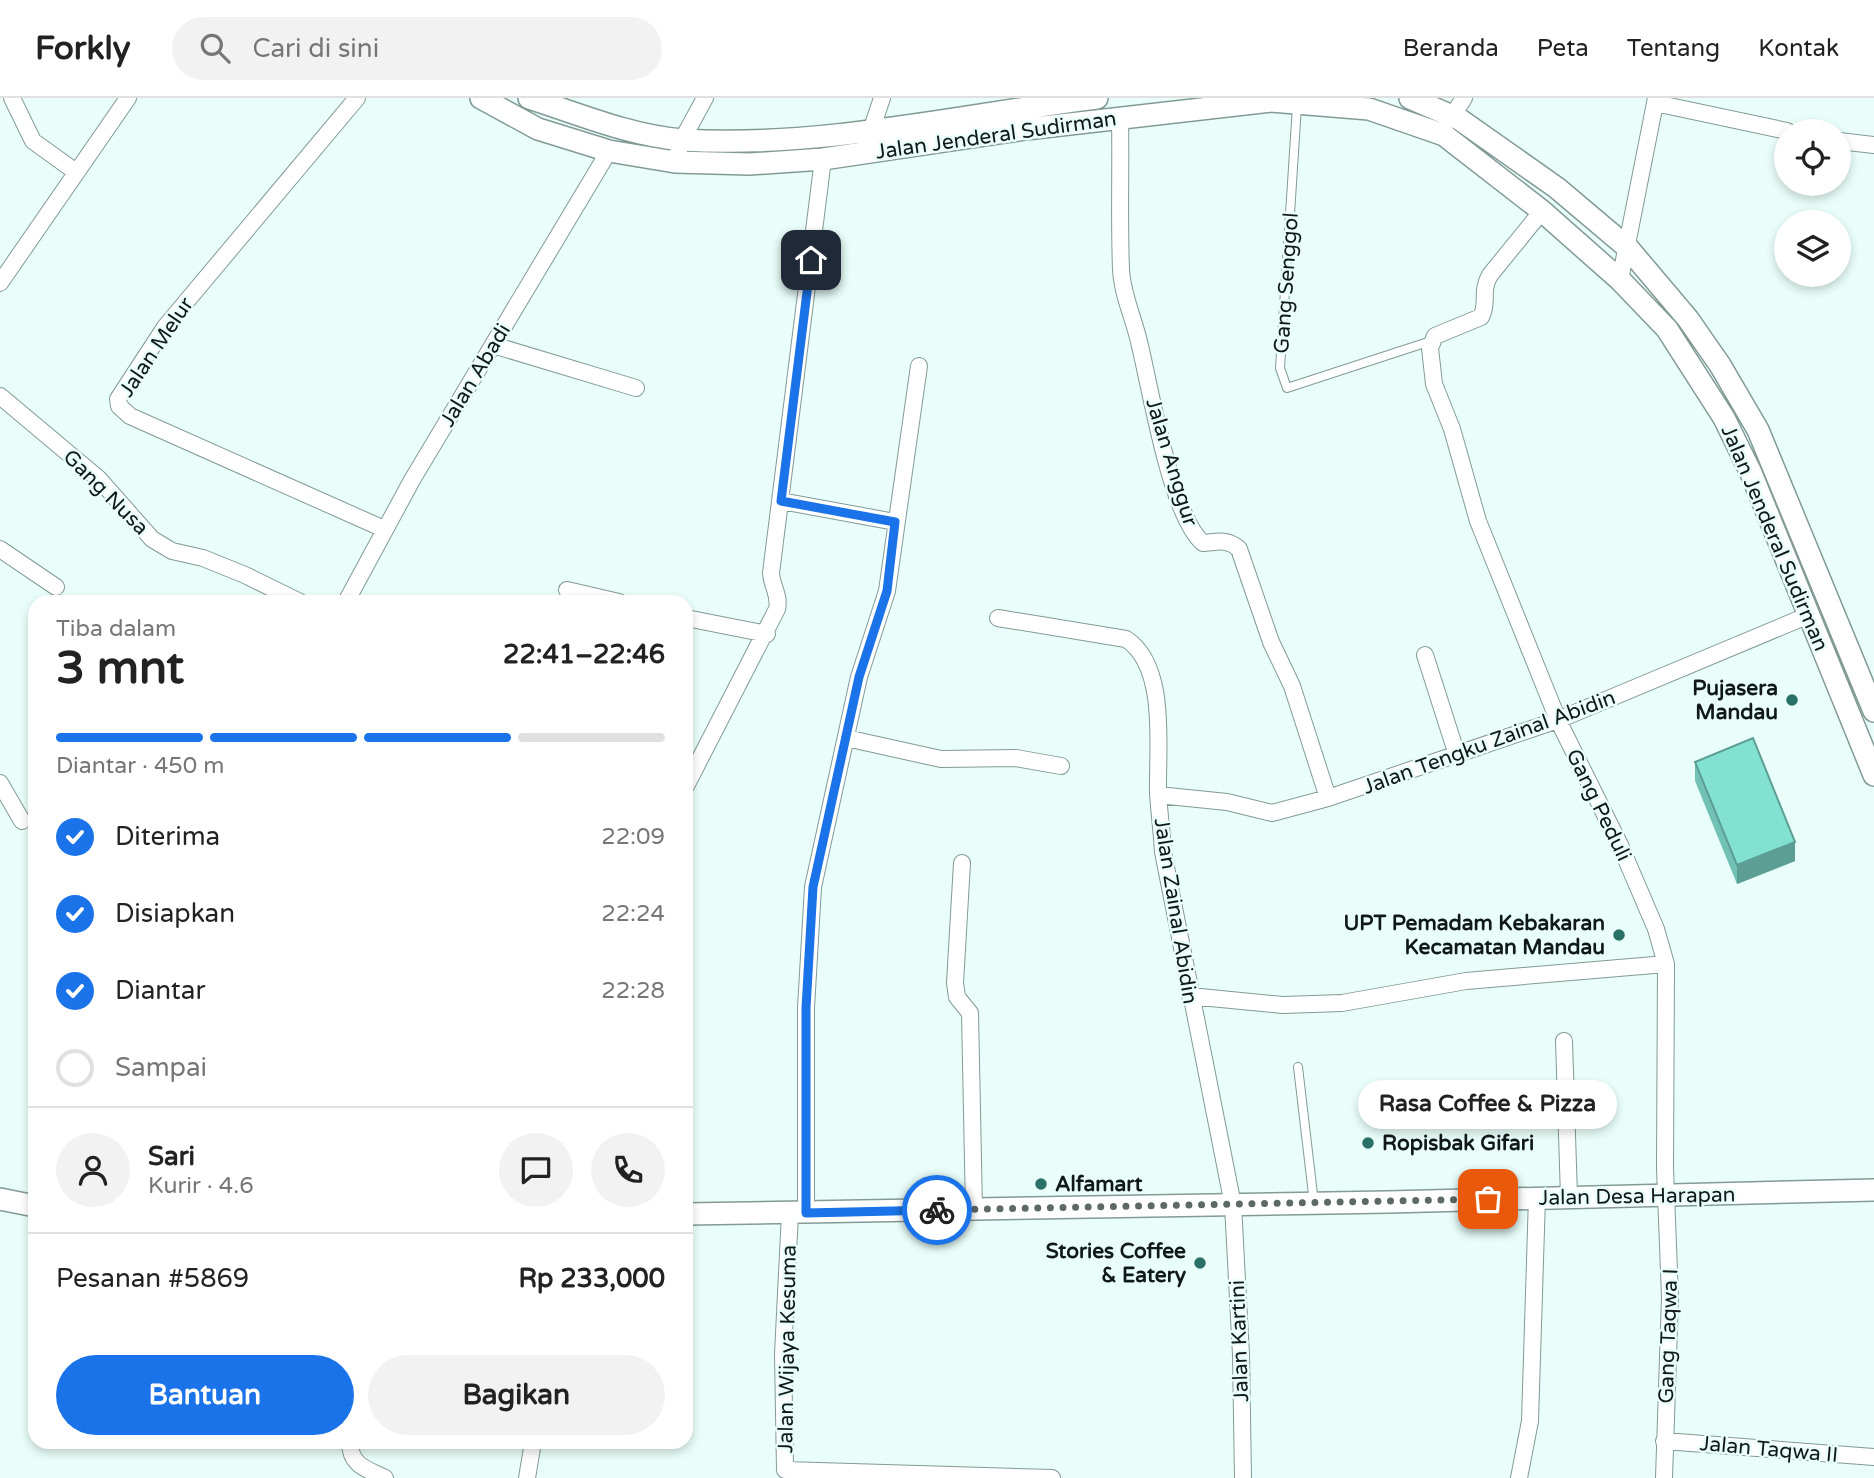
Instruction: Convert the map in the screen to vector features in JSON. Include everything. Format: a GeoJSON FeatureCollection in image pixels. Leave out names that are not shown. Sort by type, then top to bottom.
{"type":"FeatureCollection","features":[{"type":"Feature","properties":{"kind":"street"},"geometry":{"type":"LineString","coordinates":[[12,98],[33,141],[76,172]]}},
{"type":"Feature","properties":{"kind":"street"},"geometry":{"type":"LineString","coordinates":[[0,283],[128,98]]}},
{"type":"Feature","properties":{"kind":"street","name":"Jalan Melur"},"geometry":{"type":"LineString","coordinates":[[358,98],[165,327],[118,399],[119,406],[130,416],[384,529]]}},
{"type":"Feature","properties":{"kind":"street","name":"Jalan Jenderal Sudirman"},"geometry":{"type":"LineString","coordinates":[[481,98],[538,129],[609,151],[675,162],[750,164],[823,159],[1120,118],[1259,102],[1369,109],[1444,135],[1542,211],[1620,280],[1667,329],[1724,418],[1874,775]]}},
{"type":"Feature","properties":{"kind":"street"},"geometry":{"type":"LineString","coordinates":[[675,162],[682,140],[705,98]]}},
{"type":"Feature","properties":{"kind":"street"},"geometry":{"type":"LineString","coordinates":[[871,131],[882,98]]}},
{"type":"Feature","properties":{"kind":"street","name":"Jalan Jenderal Sudirman"},"geometry":{"type":"LineString","coordinates":[[538,99],[611,126],[682,140],[771,140],[871,131],[1097,98]]}},
{"type":"Feature","properties":{"kind":"street","name":"Jalan Jenderal Sudirman"},"geometry":{"type":"LineString","coordinates":[[1410,98],[1458,107],[1628,248],[1688,319],[1720,365],[1758,430],[1874,711]]}},
{"type":"Feature","properties":{"kind":"street"},"geometry":{"type":"LineString","coordinates":[[1620,280],[1655,100],[1774,128]]}},
{"type":"Feature","properties":{"kind":"street","name":"Jalan Anggur"},"geometry":{"type":"LineString","coordinates":[[1120,118],[1123,286],[1140,345],[1155,418],[1184,517],[1195,536],[1203,543],[1222,540],[1231,542],[1239,549],[1271,642],[1292,686],[1328,798]]}},
{"type":"Feature","properties":{"kind":"street"},"geometry":{"type":"LineString","coordinates":[[1851,142],[1874,145]]}},
{"type":"Feature","properties":{"kind":"street","name":"Jalan Abadi"},"geometry":{"type":"LineString","coordinates":[[350,595],[384,529],[609,151]]}},
{"type":"Feature","properties":{"kind":"street"},"geometry":{"type":"LineString","coordinates":[[693,773],[767,634],[779,598],[771,584],[771,573],[823,159]]}},
{"type":"Feature","properties":{"kind":"street"},"geometry":{"type":"LineString","coordinates":[[1431,341],[1435,336],[1481,317],[1486,303],[1483,287],[1542,211]]}},
{"type":"Feature","properties":{"kind":"street","name":"Gang Peduli"},"geometry":{"type":"LineString","coordinates":[[1431,341],[1434,384],[1452,429],[1478,521],[1558,720],[1620,845],[1656,929],[1666,964],[1667,1195]]}},
{"type":"Feature","properties":{"kind":"street"},"geometry":{"type":"LineString","coordinates":[[493,345],[636,388]]}},
{"type":"Feature","properties":{"kind":"street","name":"Jalan Wijaya Kesuma"},"geometry":{"type":"LineString","coordinates":[[919,366],[887,591],[859,677],[813,887],[798,1213],[783,1353],[785,1474],[1052,1478]]}},
{"type":"Feature","properties":{"kind":"street","name":"Gang Nusa"},"geometry":{"type":"LineString","coordinates":[[0,396],[99,480],[152,539],[172,551],[203,558],[286,595]]}},
{"type":"Feature","properties":{"kind":"street"},"geometry":{"type":"LineString","coordinates":[[781,501],[895,522]]}},
{"type":"Feature","properties":{"kind":"street"},"geometry":{"type":"LineString","coordinates":[[0,549],[56,587]]}},
{"type":"Feature","properties":{"kind":"street"},"geometry":{"type":"LineString","coordinates":[[567,590],[589,595]]}},
{"type":"Feature","properties":{"kind":"street","name":"Jalan Tengku Zainal Abidin"},"geometry":{"type":"LineString","coordinates":[[1158,795],[1227,802],[1272,813],[1328,798],[1558,720],[1809,615]]}},
{"type":"Feature","properties":{"kind":"street","name":"Jalan Zainal Abidin"},"geometry":{"type":"LineString","coordinates":[[998,618],[1112,635],[1139,648],[1157,696],[1158,795],[1163,852],[1233,1205]]}},
{"type":"Feature","properties":{"kind":"street"},"geometry":{"type":"LineString","coordinates":[[693,619],[767,634]]}},
{"type":"Feature","properties":{"kind":"street"},"geometry":{"type":"LineString","coordinates":[[1425,655],[1457,755]]}},
{"type":"Feature","properties":{"kind":"street"},"geometry":{"type":"LineString","coordinates":[[846,738],[941,759],[1016,758],[1061,766]]}},
{"type":"Feature","properties":{"kind":"street"},"geometry":{"type":"LineString","coordinates":[[0,783],[22,821]]}},
{"type":"Feature","properties":{"kind":"street"},"geometry":{"type":"LineString","coordinates":[[962,863],[955,982],[957,997],[970,1013],[974,1210]]}},
{"type":"Feature","properties":{"kind":"street"},"geometry":{"type":"LineString","coordinates":[[1190,996],[1216,1001],[1283,1005],[1342,1003],[1466,981],[1666,964]]}},
{"type":"Feature","properties":{"kind":"street"},"geometry":{"type":"LineString","coordinates":[[1564,1041],[1569,1197]]}},
{"type":"Feature","properties":{"kind":"street","name":"Jalan Desa Harapan"},"geometry":{"type":"LineString","coordinates":[[693,1214],[1874,1190]]}},
{"type":"Feature","properties":{"kind":"street","name":"Gang Taqwa I"},"geometry":{"type":"LineString","coordinates":[[1664,1478],[1670,1297],[1667,1195]]}},
{"type":"Feature","properties":{"kind":"street"},"geometry":{"type":"LineString","coordinates":[[1519,1478],[1530,1421],[1537,1198]]}},
{"type":"Feature","properties":{"kind":"street"},"geometry":{"type":"LineString","coordinates":[[0,1199],[28,1205]]}},
{"type":"Feature","properties":{"kind":"street","name":"Jalan Kartini"},"geometry":{"type":"LineString","coordinates":[[1233,1205],[1241,1355],[1243,1478]]}},
{"type":"Feature","properties":{"kind":"street","name":"Jalan Taqwa II"},"geometry":{"type":"LineString","coordinates":[[1664,1441],[1874,1457]]}},
{"type":"Feature","properties":{"kind":"street"},"geometry":{"type":"LineString","coordinates":[[351,1449],[352,1459],[359,1466],[385,1478]]}},
{"type":"Feature","properties":{"kind":"street"},"geometry":{"type":"LineString","coordinates":[[527,1478],[532,1449]]}},
{"type":"Feature","properties":{"kind":"lane","name":"Gang Senggol"},"geometry":{"type":"LineString","coordinates":[[1297,103],[1280,368],[1287,388],[1431,341]]}},
{"type":"Feature","properties":{"kind":"lane"},"geometry":{"type":"LineString","coordinates":[[1298,1067],[1314,1203]]}},
{"type":"Feature","properties":{"kind":"building"},"geometry":{"type":"Polygon","coordinates":[[[1753,738],[1795,842],[1737,865],[1695,762],[1753,738]]]}},
{"type":"Feature","properties":{"kind":"way so far"},"geometry":{"type":"LineString","coordinates":[[937,1210],[1488,1199]]}},
{"type":"Feature","properties":{"kind":"place","name":"Pujasera Mandau"},"geometry":{"type":"Point","coordinates":[1792,700]}},
{"type":"Feature","properties":{"kind":"place","name":"UPT Pemadam Kebakaran Kecamatan Mandau"},"geometry":{"type":"Point","coordinates":[1619,935]}},
{"type":"Feature","properties":{"kind":"place","name":"Ropisbak Gifari"},"geometry":{"type":"Point","coordinates":[1368,1143]}},
{"type":"Feature","properties":{"kind":"place","name":"Alfamart"},"geometry":{"type":"Point","coordinates":[1041,1184]}},
{"type":"Feature","properties":{"kind":"place","name":"Rasa Coffee & Pizza"},"geometry":{"type":"Point","coordinates":[1488,1199]}},
{"type":"Feature","properties":{"kind":"place","name":"Stories Coffee & Eatery"},"geometry":{"type":"Point","coordinates":[1200,1263]}},
{"type":"Feature","properties":{"kind":"route"},"geometry":{"type":"LineString","coordinates":[[811,260],[781,501],[895,522],[895,542],[887,591],[859,677],[813,887],[804,1096],[806,1213],[937,1210]]}}]}
